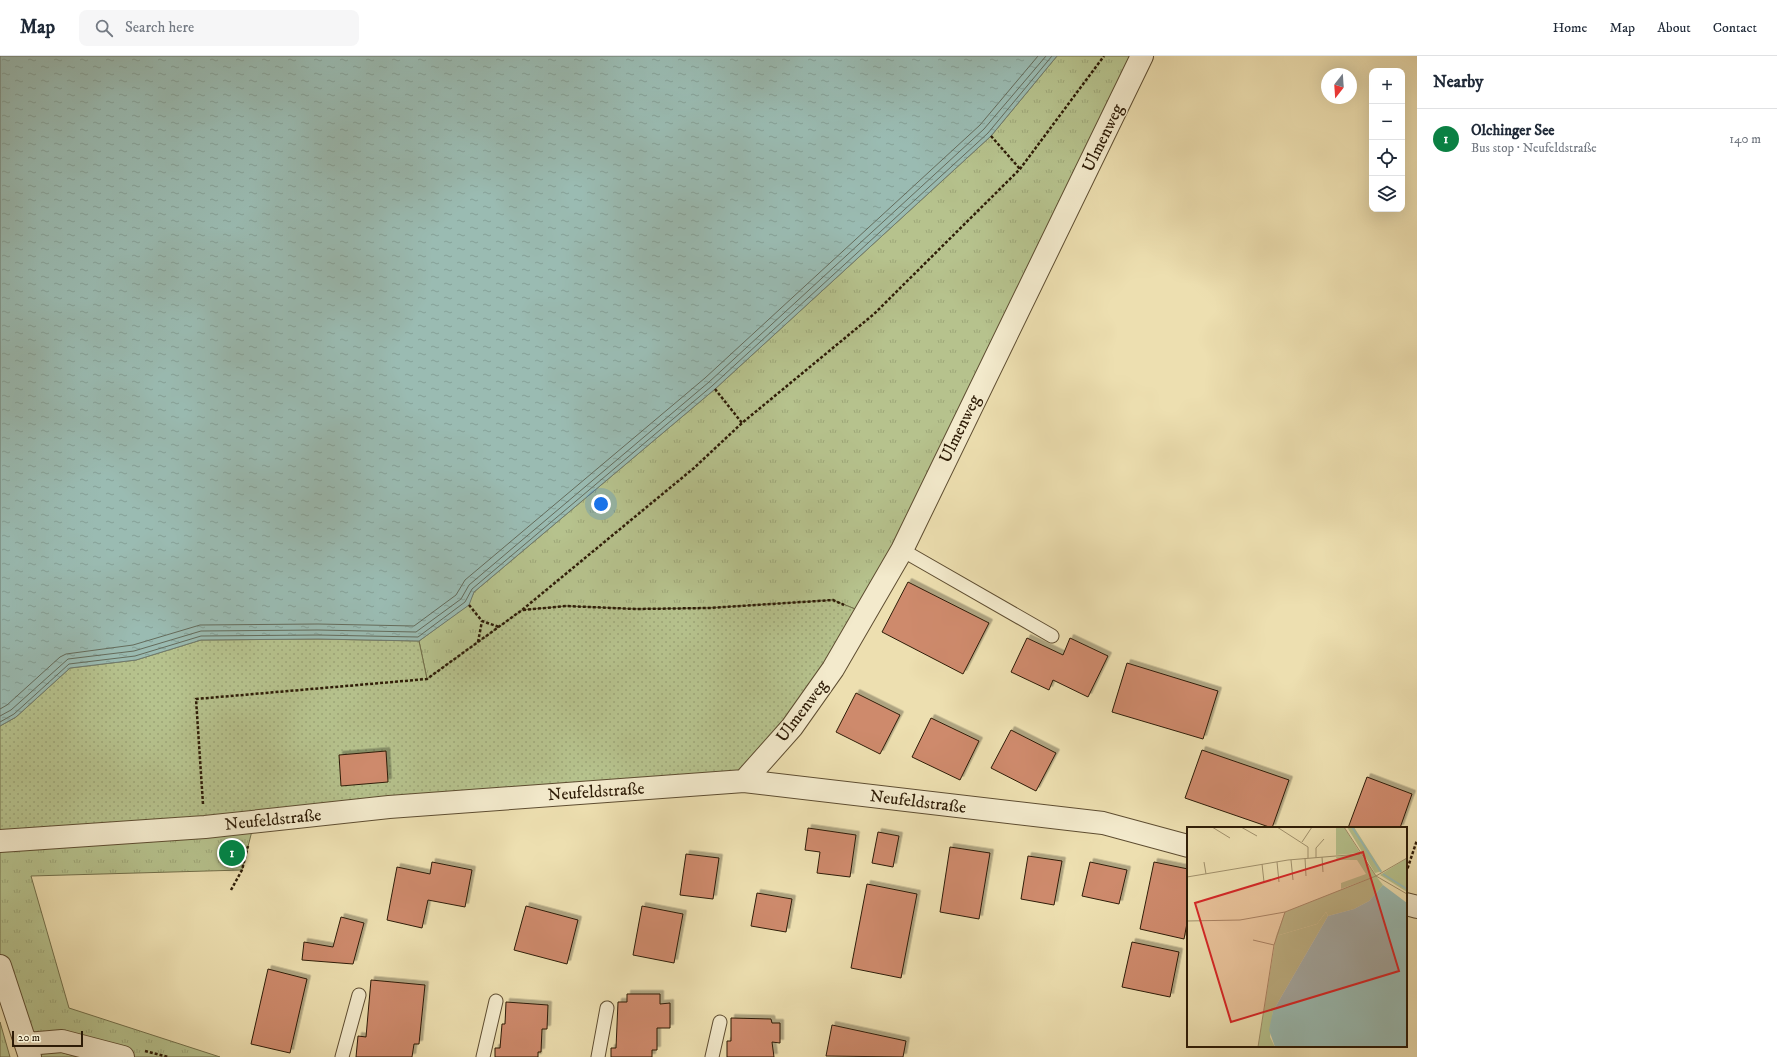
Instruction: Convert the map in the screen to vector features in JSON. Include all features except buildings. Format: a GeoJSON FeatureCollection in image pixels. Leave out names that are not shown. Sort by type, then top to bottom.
{"type":"FeatureCollection","features":[{"type":"Feature","properties":{"kind":"street","name":"Ulmenweg"},"geometry":{"type":"LineString","coordinates":[[744,781],[792,727],[833,669],[902,550],[1142,56]]}},
{"type":"Feature","properties":{"kind":"street","name":"Neufeldstraße"},"geometry":{"type":"LineString","coordinates":[[0,841],[205,827],[389,807],[744,781],[1103,823],[1187,846]]}},
{"type":"Feature","properties":{"kind":"street"},"geometry":{"type":"LineString","coordinates":[[1407,904],[1417,907]]}},
{"type":"Feature","properties":{"kind":"street"},"geometry":{"type":"LineString","coordinates":[[0,966],[28,1051],[62,1041],[123,1057]]}},
{"type":"Feature","properties":{"kind":"lane"},"geometry":{"type":"LineString","coordinates":[[902,550],[1052,636]]}},
{"type":"Feature","properties":{"kind":"lane"},"geometry":{"type":"LineString","coordinates":[[342,1057],[359,995]]}},
{"type":"Feature","properties":{"kind":"lane"},"geometry":{"type":"LineString","coordinates":[[483,1057],[496,1001]]}},
{"type":"Feature","properties":{"kind":"lane"},"geometry":{"type":"LineString","coordinates":[[598,1057],[607,1008]]}},
{"type":"Feature","properties":{"kind":"lane"},"geometry":{"type":"LineString","coordinates":[[712,1057],[720,1022]]}},
{"type":"Feature","properties":{"kind":"path"},"geometry":{"type":"LineString","coordinates":[[205,827],[196,699],[427,679],[522,610],[694,468],[742,423],[874,314],[1020,169],[1104,56]]}},
{"type":"Feature","properties":{"kind":"path"},"geometry":{"type":"LineString","coordinates":[[990,136],[1020,169]]}},
{"type":"Feature","properties":{"kind":"path"},"geometry":{"type":"LineString","coordinates":[[715,389],[742,423]]}},
{"type":"Feature","properties":{"kind":"path"},"geometry":{"type":"LineString","coordinates":[[522,610],[566,606],[636,609],[709,608],[833,600],[865,613]]}},
{"type":"Feature","properties":{"kind":"path"},"geometry":{"type":"LineString","coordinates":[[468,605],[482,622],[499,627]]}},
{"type":"Feature","properties":{"kind":"path"},"geometry":{"type":"LineString","coordinates":[[478,642],[482,622]]}},
{"type":"Feature","properties":{"kind":"path"},"geometry":{"type":"LineString","coordinates":[[231,890],[242,870],[254,822]]}},
{"type":"Feature","properties":{"kind":"path"},"geometry":{"type":"LineString","coordinates":[[1407,870],[1417,840]]}},
{"type":"Feature","properties":{"kind":"green space"},"geometry":{"type":"Polygon","coordinates":[[[1057,56],[1142,56],[865,613],[833,600],[709,608],[636,609],[566,606],[427,679],[419,641],[468,605],[474,592],[715,389],[991,136],[1057,56]]]}},
{"type":"Feature","properties":{"kind":"green space"},"geometry":{"type":"Polygon","coordinates":[[[833,600],[865,613],[744,781],[0,841],[0,726],[16,717],[70,668],[136,660],[201,640],[318,639],[419,641],[427,679],[522,610],[566,606],[636,609],[709,608],[833,600]]]}},
{"type":"Feature","properties":{"kind":"green space"},"geometry":{"type":"Polygon","coordinates":[[[254,823],[242,870],[31,876],[69,1008],[220,1057],[78,1057],[60,1052],[30,1055],[0,966],[0,841],[254,823]]]}},
{"type":"Feature","properties":{"kind":"green space"},"geometry":{"type":"Polygon","coordinates":[[[0,1022],[10,1057],[0,1057],[0,1022]]]}},
{"type":"Feature","properties":{"kind":"green space"},"geometry":{"type":"Polygon","coordinates":[[[60,1052],[78,1057],[30,1057],[30,1055],[60,1052]]]}},
{"type":"Feature","properties":{"kind":"water"},"geometry":{"type":"Polygon","coordinates":[[[0,56],[1057,56],[991,136],[715,389],[474,592],[469,605],[419,641],[318,639],[201,640],[136,660],[70,668],[16,717],[0,726],[0,56]]]}},
{"type":"Feature","properties":{"kind":"place","name":"Olchinger See"},"geometry":{"type":"Point","coordinates":[232,853]}}]}
